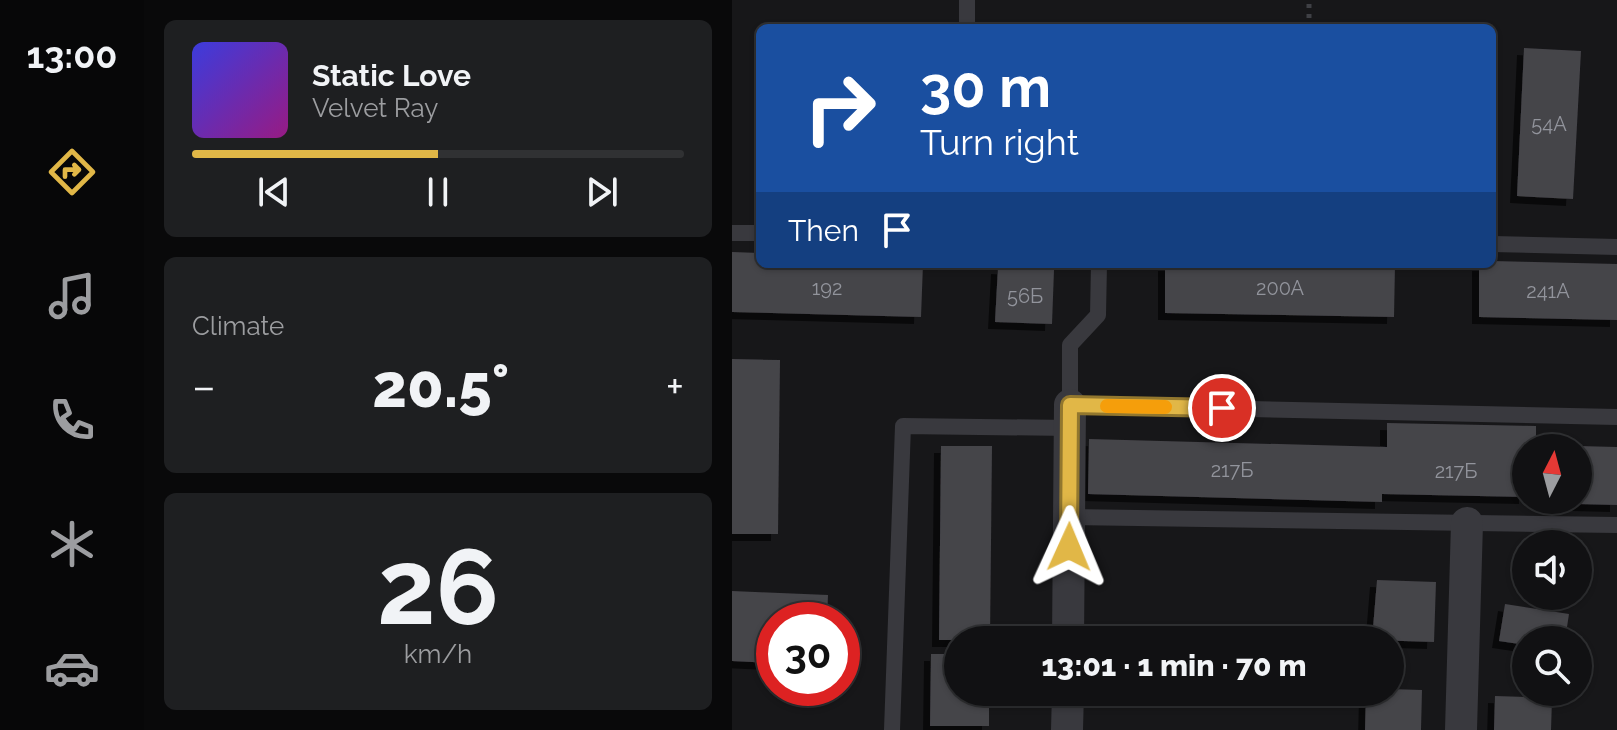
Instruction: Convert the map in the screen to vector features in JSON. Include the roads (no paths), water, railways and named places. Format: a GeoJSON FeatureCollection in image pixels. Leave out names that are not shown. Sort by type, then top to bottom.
{"type":"FeatureCollection","features":[{"type":"Feature","properties":{"kind":"street"},"geometry":{"type":"LineString","coordinates":[[1068,626],[1070,416]]}},
{"type":"Feature","properties":{"kind":"street"},"geometry":{"type":"LineString","coordinates":[[1461,730],[1467,523]]}},
{"type":"Feature","properties":{"kind":"street"},"geometry":{"type":"LineString","coordinates":[[1067,730],[1068,706]]}},
{"type":"Feature","properties":{"kind":"lane"},"geometry":{"type":"LineString","coordinates":[[967,0],[967,24]]}},
{"type":"Feature","properties":{"kind":"lane"},"geometry":{"type":"LineString","coordinates":[[732,233],[756,233]]}},
{"type":"Feature","properties":{"kind":"lane"},"geometry":{"type":"LineString","coordinates":[[1496,244],[1617,247]]}},
{"type":"Feature","properties":{"kind":"lane"},"geometry":{"type":"LineString","coordinates":[[1070,416],[1070,345],[1098,315],[1099,268]]}},
{"type":"Feature","properties":{"kind":"lane"},"geometry":{"type":"LineString","coordinates":[[892,730],[903,426],[1070,416],[1617,417]]}},
{"type":"Feature","properties":{"kind":"lane"},"geometry":{"type":"LineString","coordinates":[[1070,517],[1617,525]]}}]}
